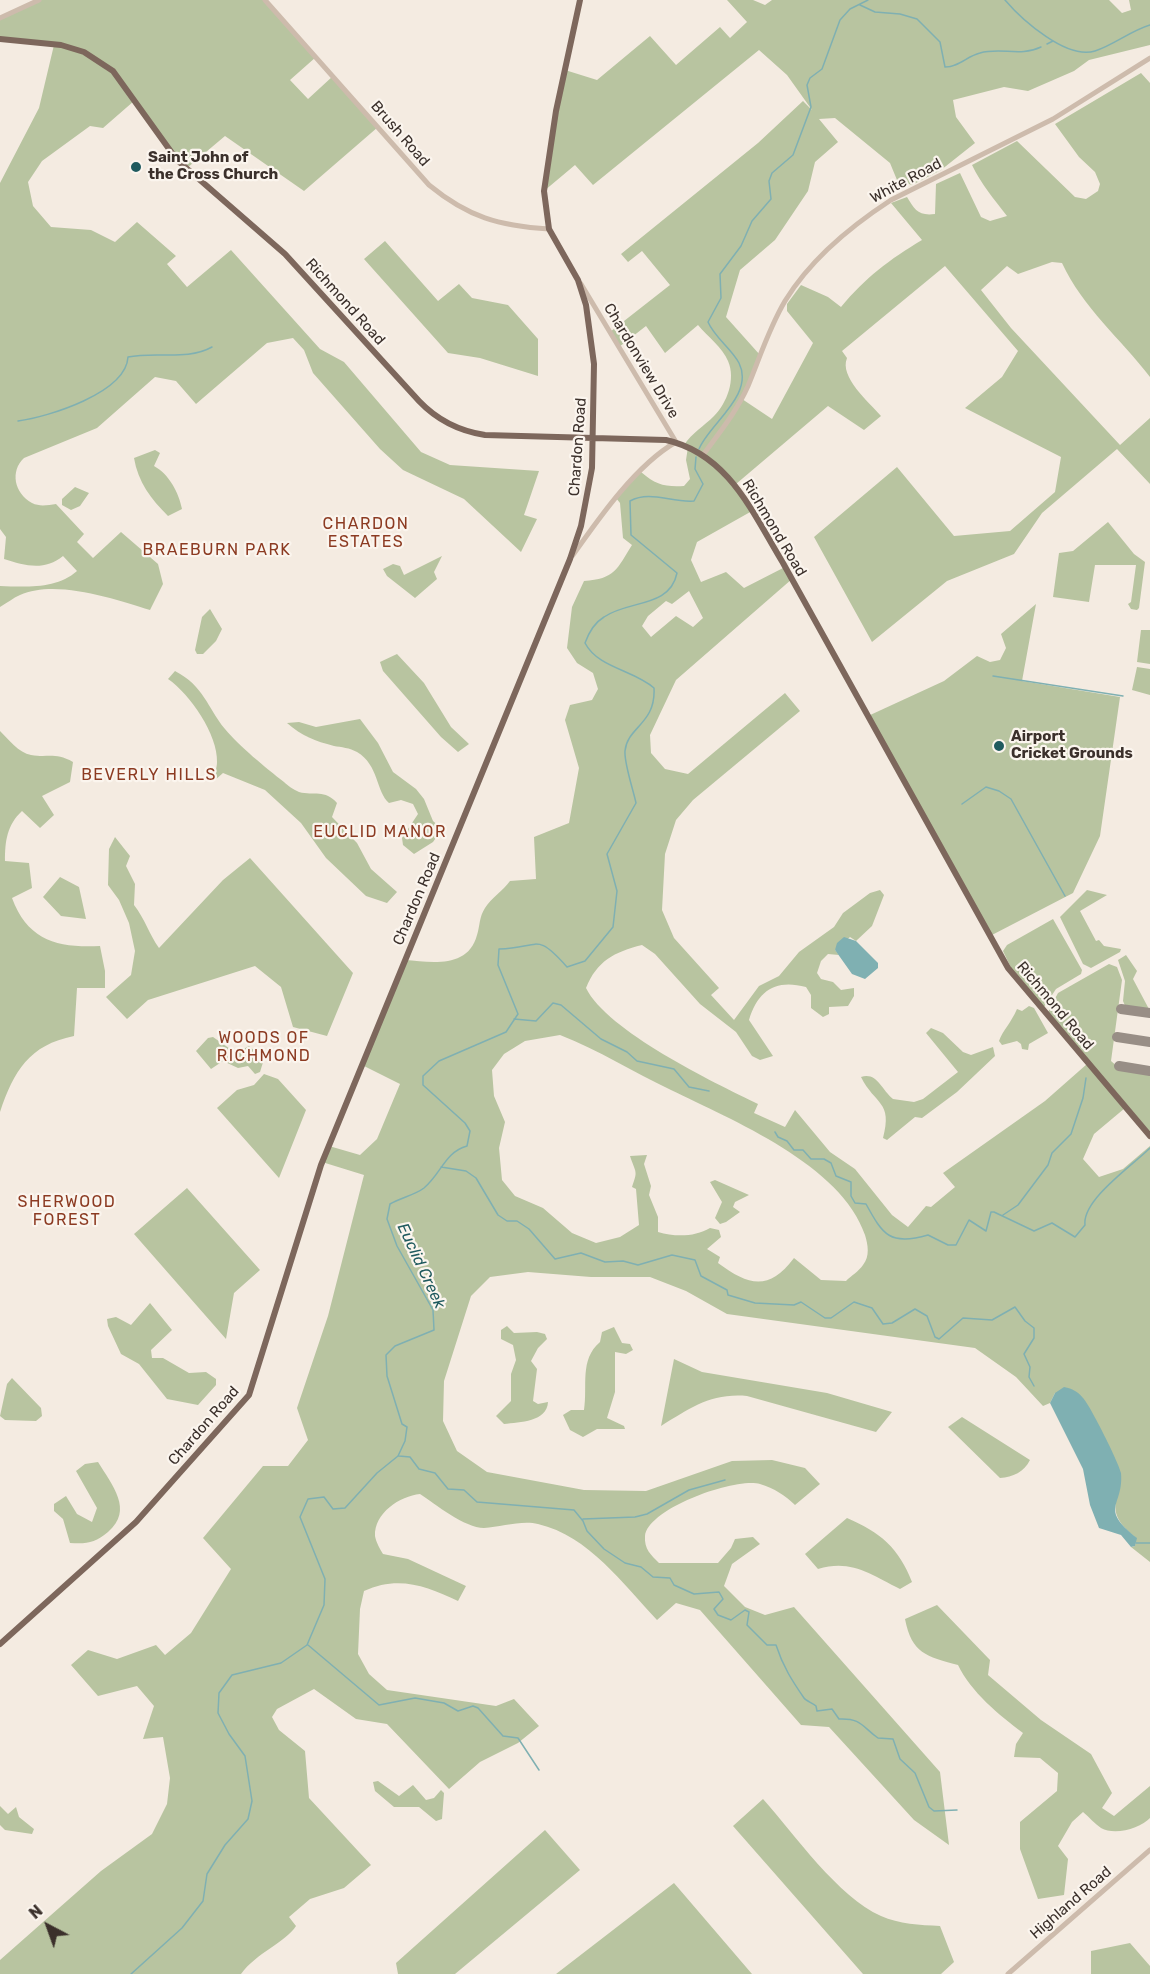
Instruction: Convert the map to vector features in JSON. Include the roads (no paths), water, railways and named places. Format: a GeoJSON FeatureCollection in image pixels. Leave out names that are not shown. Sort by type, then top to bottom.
{"type":"FeatureCollection","features":[{"type":"Feature","properties":{"kind":"main road","name":"Chardon Road"},"geometry":{"type":"LineString","coordinates":[[0,1644],[136,1522],[249,1395],[321,1165],[570,559],[586,503],[593,437],[592,336],[578,280],[549,229],[544,203],[556,111],[580,0]]}},
{"type":"Feature","properties":{"kind":"main road","name":"Richmond Road"},"geometry":{"type":"LineString","coordinates":[[0,39],[61,45],[84,52],[113,71],[177,160],[285,254],[419,401],[444,422],[464,432],[485,435],[593,437],[676,442],[703,455],[723,470],[735,485],[783,563],[1008,968],[1150,1136]]}},
{"type":"Feature","properties":{"kind":"street"},"geometry":{"type":"LineString","coordinates":[[0,18],[39,0]]}},
{"type":"Feature","properties":{"kind":"street","name":"Brush Road"},"geometry":{"type":"LineString","coordinates":[[265,0],[429,185],[445,198],[466,211],[499,224],[549,229]]}},
{"type":"Feature","properties":{"kind":"street","name":"White Road"},"geometry":{"type":"LineString","coordinates":[[703,455],[740,402],[770,328],[785,300],[822,256],[871,213],[891,200],[1053,118],[1150,58]]}},
{"type":"Feature","properties":{"kind":"street","name":"Chardonview Drive"},"geometry":{"type":"LineString","coordinates":[[570,559],[605,510],[664,450],[676,442],[578,280]]}},
{"type":"Feature","properties":{"kind":"street","name":"Highland Road"},"geometry":{"type":"LineString","coordinates":[[1008,1974],[1150,1851]]}},
{"type":"Feature","properties":{"kind":"water"},"geometry":{"type":"Polygon","coordinates":[[[844,937],[856,941],[878,963],[878,968],[865,979],[852,974],[835,950],[837,943],[844,937]]]}},
{"type":"Feature","properties":{"kind":"water"},"geometry":{"type":"Polygon","coordinates":[[[1064,1387],[1077,1392],[1087,1403],[1116,1459],[1121,1473],[1121,1484],[1116,1513],[1118,1520],[1137,1538],[1135,1546],[1131,1547],[1121,1535],[1099,1528],[1090,1505],[1083,1469],[1050,1403],[1055,1393],[1064,1387]]]}},
{"type":"Feature","properties":{"kind":"waterway","name":"Euclid Creek"},"geometry":{"type":"LineString","coordinates":[[699,449],[704,439],[729,409],[741,386],[742,375],[739,363],[708,322],[721,298],[720,274],[741,246],[752,221],[771,199],[769,181],[772,173],[793,155],[811,107],[807,85],[810,78],[822,69],[840,20],[850,9],[868,0]]}},
{"type":"Feature","properties":{"kind":"waterway"},"geometry":{"type":"LineString","coordinates":[[1005,0],[1022,18],[1046,36],[1072,50],[1095,51],[1150,25]]}},
{"type":"Feature","properties":{"kind":"waterway"},"geometry":{"type":"LineString","coordinates":[[860,5],[875,12],[900,14],[917,19],[940,42],[945,67],[988,51],[1018,52],[1041,47]]}},
{"type":"Feature","properties":{"kind":"waterway"},"geometry":{"type":"LineString","coordinates":[[1047,44],[1053,41]]}},
{"type":"Feature","properties":{"kind":"waterway"},"geometry":{"type":"LineString","coordinates":[[18,421],[65,408],[100,392],[114,382],[124,370],[128,357],[192,354],[212,347]]}},
{"type":"Feature","properties":{"kind":"waterway","name":"Euclid Creek"},"geometry":{"type":"LineString","coordinates":[[131,1974],[182,1928],[203,1901],[207,1874],[225,1845],[248,1819],[252,1801],[245,1756],[229,1734],[218,1713],[219,1693],[232,1675],[281,1663],[307,1645],[324,1605],[325,1579],[300,1517],[308,1499],[324,1497],[333,1509],[345,1508],[377,1473],[398,1456],[405,1441],[407,1427],[402,1424],[387,1376],[386,1355],[395,1346],[434,1330],[433,1310],[397,1246],[387,1219],[390,1204],[424,1188],[453,1153],[467,1146],[470,1131],[465,1123],[423,1085],[423,1076],[439,1061],[506,1032],[518,1014],[498,965],[499,949],[542,945],[567,967],[585,961],[613,927],[617,891],[607,854],[636,803],[625,751],[631,736],[651,710],[654,688],[598,658],[585,643],[592,628],[604,617],[657,598],[673,584],[677,573],[631,535],[630,501],[645,497],[694,501],[703,484],[695,469],[696,457]]}},
{"type":"Feature","properties":{"kind":"waterway"},"geometry":{"type":"LineString","coordinates":[[993,676],[1123,696]]}},
{"type":"Feature","properties":{"kind":"waterway"},"geometry":{"type":"LineString","coordinates":[[962,804],[986,787],[999,791],[1011,799],[1065,896]]}},
{"type":"Feature","properties":{"kind":"waterway"},"geometry":{"type":"LineString","coordinates":[[514,1019],[536,1021],[553,1003],[561,1005],[601,1039],[627,1052],[637,1061],[674,1069],[689,1087],[709,1091]]}},
{"type":"Feature","properties":{"kind":"waterway"},"geometry":{"type":"LineString","coordinates":[[1003,1215],[1018,1205],[1048,1165],[1052,1153],[1071,1134],[1083,1098],[1086,1078]]}},
{"type":"Feature","properties":{"kind":"waterway"},"geometry":{"type":"LineString","coordinates":[[775,1132],[794,1150],[803,1150],[811,1159],[824,1159],[831,1163],[836,1176],[851,1182],[851,1196],[855,1203],[866,1204],[883,1230],[889,1235],[905,1239],[928,1235],[948,1245],[956,1245],[969,1220],[986,1231],[991,1212],[1034,1231],[1052,1223],[1075,1237],[1085,1225],[1086,1215],[1100,1194],[1150,1148]]}},
{"type":"Feature","properties":{"kind":"waterway"},"geometry":{"type":"LineString","coordinates":[[441,1167],[466,1171],[476,1178],[498,1215],[507,1221],[517,1221],[529,1229],[555,1259],[581,1253],[605,1262],[623,1261],[638,1265],[672,1255],[695,1260],[701,1276],[727,1290],[728,1295],[755,1303],[794,1305],[801,1302],[825,1318],[831,1318],[854,1302],[872,1308],[883,1324],[892,1323],[915,1309],[927,1316],[935,1337],[939,1339],[963,1318],[992,1320],[1015,1307],[1025,1321],[1034,1328],[1034,1338],[1024,1354],[1030,1367],[1029,1377],[1034,1386]]}},
{"type":"Feature","properties":{"kind":"waterway"},"geometry":{"type":"LineString","coordinates":[[399,1456],[410,1457],[419,1469],[435,1473],[448,1489],[464,1490],[477,1502],[574,1510],[583,1521],[587,1531],[604,1549],[625,1563],[641,1567],[653,1577],[670,1578],[674,1585],[694,1594],[719,1592],[723,1599],[714,1609],[718,1615],[731,1620],[745,1610],[749,1612],[747,1625],[767,1645],[776,1645],[792,1680],[805,1699],[816,1706],[817,1711],[832,1709],[839,1719],[853,1720],[878,1738],[893,1739],[900,1759],[915,1773],[929,1807],[934,1811],[957,1810]]}},
{"type":"Feature","properties":{"kind":"waterway"},"geometry":{"type":"LineString","coordinates":[[583,1519],[635,1517],[647,1514],[689,1490],[725,1480]]}},
{"type":"Feature","properties":{"kind":"waterway"},"geometry":{"type":"LineString","coordinates":[[1136,1543],[1150,1543]]}},
{"type":"Feature","properties":{"kind":"waterway"},"geometry":{"type":"LineString","coordinates":[[308,1645],[379,1705],[415,1698],[444,1703],[458,1711],[473,1706],[478,1708],[503,1736],[518,1738],[539,1770]]}},
{"type":"Feature","properties":{"kind":"place","name":"Saint John of the Cross Church"},"geometry":{"type":"Point","coordinates":[136,167]}},
{"type":"Feature","properties":{"kind":"place","name":"Airport Cricket Grounds"},"geometry":{"type":"Point","coordinates":[999,746]}},
{"type":"Feature","properties":{"kind":"district","name":"CHARDON ESTATES"},"geometry":{"type":"Point","coordinates":[366,533]}},
{"type":"Feature","properties":{"kind":"district","name":"BRAEBURN PARK"},"geometry":{"type":"Point","coordinates":[217,550]}},
{"type":"Feature","properties":{"kind":"district","name":"BEVERLY HILLS"},"geometry":{"type":"Point","coordinates":[149,775]}},
{"type":"Feature","properties":{"kind":"district","name":"EUCLID MANOR"},"geometry":{"type":"Point","coordinates":[380,832]}},
{"type":"Feature","properties":{"kind":"district","name":"WOODS OF RICHMOND"},"geometry":{"type":"Point","coordinates":[264,1047]}},
{"type":"Feature","properties":{"kind":"district","name":"SHERWOOD FOREST"},"geometry":{"type":"Point","coordinates":[67,1211]}}]}
